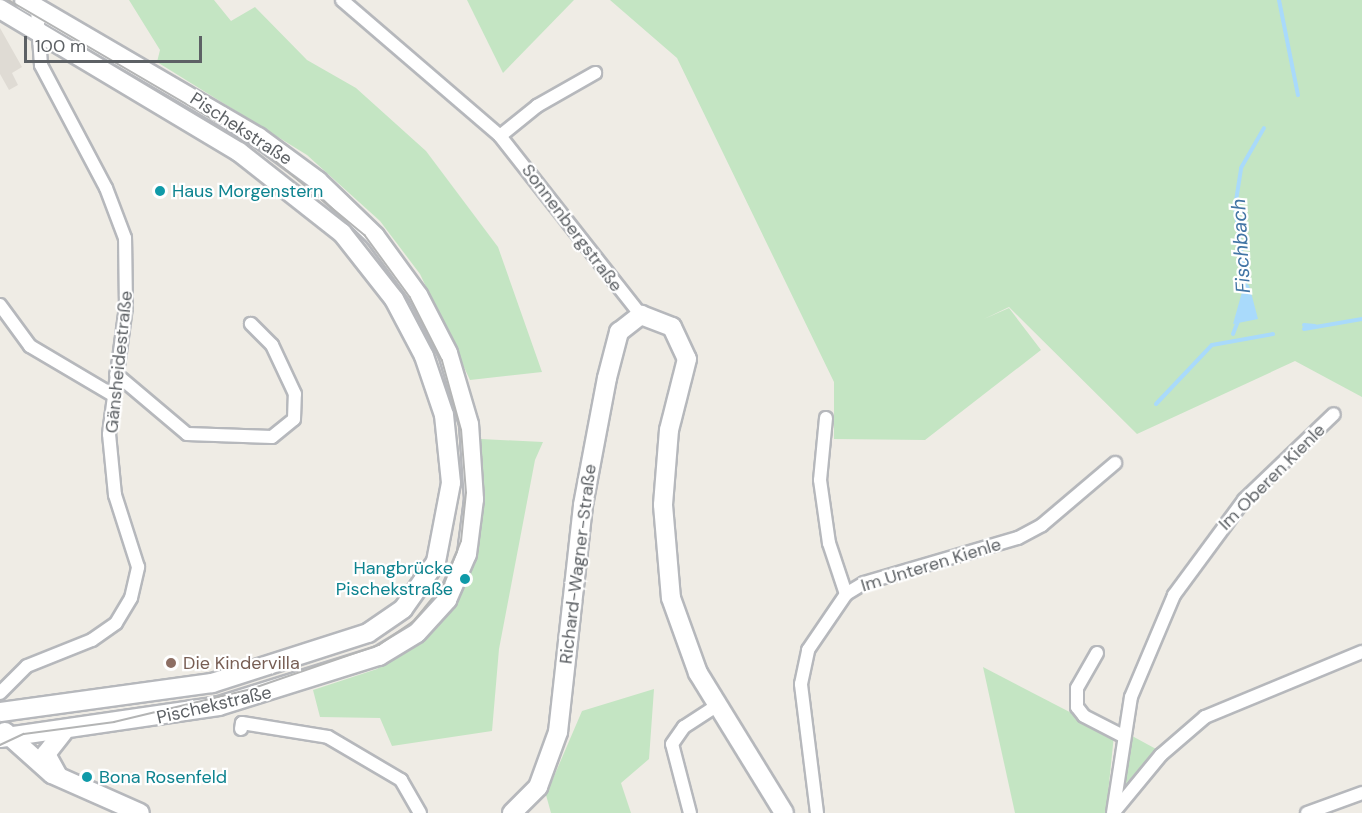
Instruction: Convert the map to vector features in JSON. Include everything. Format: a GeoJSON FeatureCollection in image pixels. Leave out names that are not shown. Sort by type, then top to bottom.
{"type":"FeatureCollection","features":[{"type":"Feature","properties":{"kind":"main road","name":"Pischekstraße"},"geometry":{"type":"LineString","coordinates":[[2,735],[63,732],[247,699],[343,670],[406,641],[438,612],[463,566],[475,477],[466,408],[445,344],[418,295],[375,236],[318,182],[258,137],[31,5]]}},
{"type":"Feature","properties":{"kind":"main road","name":"Pischekstraße"},"geometry":{"type":"LineString","coordinates":[[0,9],[248,158],[342,233],[384,283],[414,333],[438,395],[450,467],[447,521],[436,562],[413,597],[381,626],[338,646],[212,683],[0,712]]}},
{"type":"Feature","properties":{"kind":"main road"},"geometry":{"type":"LineString","coordinates":[[641,315],[672,327],[686,353],[669,430],[664,549],[682,632],[716,706],[784,813]]}},
{"type":"Feature","properties":{"kind":"main road","name":"Richard-Wagner-Straße"},"geometry":{"type":"LineString","coordinates":[[512,813],[538,787],[558,732],[583,505],[607,378],[620,332],[641,315]]}},
{"type":"Feature","properties":{"kind":"main road"},"geometry":{"type":"LineString","coordinates":[[2,692],[39,707]]}},
{"type":"Feature","properties":{"kind":"main road"},"geometry":{"type":"LineString","coordinates":[[63,732],[51,740],[46,757],[69,782]]}},
{"type":"Feature","properties":{"kind":"main road"},"geometry":{"type":"LineString","coordinates":[[2,735],[41,767],[69,782],[140,813]]}},
{"type":"Feature","properties":{"kind":"street","name":"Sonnenbergstraße"},"geometry":{"type":"LineString","coordinates":[[342,0],[357,5],[500,136],[641,315]]}},
{"type":"Feature","properties":{"kind":"street","name":"Gänsheidestraße"},"geometry":{"type":"LineString","coordinates":[[2,692],[31,664],[92,640],[116,623],[131,598],[138,567],[115,495],[109,434],[126,307],[125,238],[106,188],[43,70],[39,34],[31,5]]}},
{"type":"Feature","properties":{"kind":"street"},"geometry":{"type":"LineString","coordinates":[[500,136],[537,106],[595,73]]}},
{"type":"Feature","properties":{"kind":"street"},"geometry":{"type":"LineString","coordinates":[[0,305],[30,346],[113,395]]}},
{"type":"Feature","properties":{"kind":"street"},"geometry":{"type":"LineString","coordinates":[[116,374],[187,434],[272,437],[294,419],[295,394],[272,345],[251,324]]}},
{"type":"Feature","properties":{"kind":"street","name":"Im Oberen Kienle"},"geometry":{"type":"LineString","coordinates":[[1113,813],[1124,736],[1142,664],[1188,573],[1244,500],[1334,414]]}},
{"type":"Feature","properties":{"kind":"street"},"geometry":{"type":"LineString","coordinates":[[826,418],[820,480],[829,543],[846,594]]}},
{"type":"Feature","properties":{"kind":"street","name":"Im Unteren Kienle"},"geometry":{"type":"LineString","coordinates":[[817,813],[801,684],[808,650],[846,594],[864,583],[1018,538],[1042,525],[1115,463]]}},
{"type":"Feature","properties":{"kind":"street"},"geometry":{"type":"LineString","coordinates":[[1113,813],[1161,755],[1205,717],[1362,652]]}},
{"type":"Feature","properties":{"kind":"street"},"geometry":{"type":"LineString","coordinates":[[1097,653],[1077,688],[1077,707],[1084,716],[1124,736]]}},
{"type":"Feature","properties":{"kind":"street"},"geometry":{"type":"LineString","coordinates":[[690,813],[672,744],[684,727],[716,706]]}},
{"type":"Feature","properties":{"kind":"street"},"geometry":{"type":"LineString","coordinates":[[241,729],[242,723],[328,737],[401,780],[420,813]]}},
{"type":"Feature","properties":{"kind":"street"},"geometry":{"type":"LineString","coordinates":[[1307,813],[1362,793]]}},
{"type":"Feature","properties":{"kind":"shaded area"},"geometry":{"type":"Polygon","coordinates":[[[0,28],[22,67],[12,73],[18,85],[9,90],[0,74],[0,28]]]}},
{"type":"Feature","properties":{"kind":"green space"},"geometry":{"type":"Polygon","coordinates":[[[129,0],[214,0],[231,21],[255,7],[307,60],[356,88],[426,151],[498,247],[542,372],[470,380],[420,274],[380,221],[307,155],[157,62],[160,50],[129,0]]]}},
{"type":"Feature","properties":{"kind":"green space"},"geometry":{"type":"Polygon","coordinates":[[[467,0],[574,0],[503,73],[467,0]]]}},
{"type":"Feature","properties":{"kind":"green space"},"geometry":{"type":"Polygon","coordinates":[[[610,0],[1362,0],[1362,397],[1295,361],[1137,434],[1009,307],[984,319],[1009,308],[1041,350],[925,440],[834,439],[834,382],[677,58],[610,0]]]}},
{"type":"Feature","properties":{"kind":"green space"},"geometry":{"type":"Polygon","coordinates":[[[481,439],[543,442],[535,460],[499,649],[492,731],[392,746],[380,718],[320,717],[313,690],[377,669],[438,627],[463,588],[481,525],[481,439]]]}},
{"type":"Feature","properties":{"kind":"green space"},"geometry":{"type":"Polygon","coordinates":[[[983,667],[1114,735],[1106,813],[1015,813],[983,667]]]}},
{"type":"Feature","properties":{"kind":"green space"},"geometry":{"type":"Polygon","coordinates":[[[654,689],[649,759],[621,783],[631,813],[551,813],[546,795],[582,711],[654,689]]]}},
{"type":"Feature","properties":{"kind":"green space"},"geometry":{"type":"Polygon","coordinates":[[[1123,731],[1156,749],[1117,794],[1123,731]]]}},
{"type":"Feature","properties":{"kind":"water"},"geometry":{"type":"Polygon","coordinates":[[[1244,285],[1249,285],[1258,319],[1233,324],[1244,285]]]}},
{"type":"Feature","properties":{"kind":"waterway","name":"Fischbach"},"geometry":{"type":"LineString","coordinates":[[1279,0],[1298,95]]}},
{"type":"Feature","properties":{"kind":"waterway","name":"Fischbach"},"geometry":{"type":"LineString","coordinates":[[1246,288],[1235,207],[1241,168],[1264,128]]}},
{"type":"Feature","properties":{"kind":"waterway"},"geometry":{"type":"LineString","coordinates":[[1304,329],[1362,319]]}},
{"type":"Feature","properties":{"kind":"waterway","name":"Fischbach"},"geometry":{"type":"LineString","coordinates":[[1233,334],[1238,321]]}},
{"type":"Feature","properties":{"kind":"waterway"},"geometry":{"type":"LineString","coordinates":[[1304,325],[1315,326]]}},
{"type":"Feature","properties":{"kind":"waterway","name":"Fischbach"},"geometry":{"type":"LineString","coordinates":[[1156,404],[1212,345],[1273,334]]}},
{"type":"Feature","properties":{"kind":"tram line"},"geometry":{"type":"LineString","coordinates":[[0,745],[24,734],[114,722],[251,689],[379,645],[414,621],[444,584],[461,541],[466,493],[461,430],[442,361],[410,298],[365,236],[254,144],[8,0]]}},
{"type":"Feature","properties":{"kind":"place","name":"Haus Morgenstern"},"geometry":{"type":"Point","coordinates":[160,191]}},
{"type":"Feature","properties":{"kind":"place","name":"Hangbrücke Pischekstraße"},"geometry":{"type":"Point","coordinates":[465,579]}},
{"type":"Feature","properties":{"kind":"place","name":"Die Kindervilla"},"geometry":{"type":"Point","coordinates":[171,663]}},
{"type":"Feature","properties":{"kind":"place","name":"Bona Rosenfeld"},"geometry":{"type":"Point","coordinates":[87,777]}}]}
